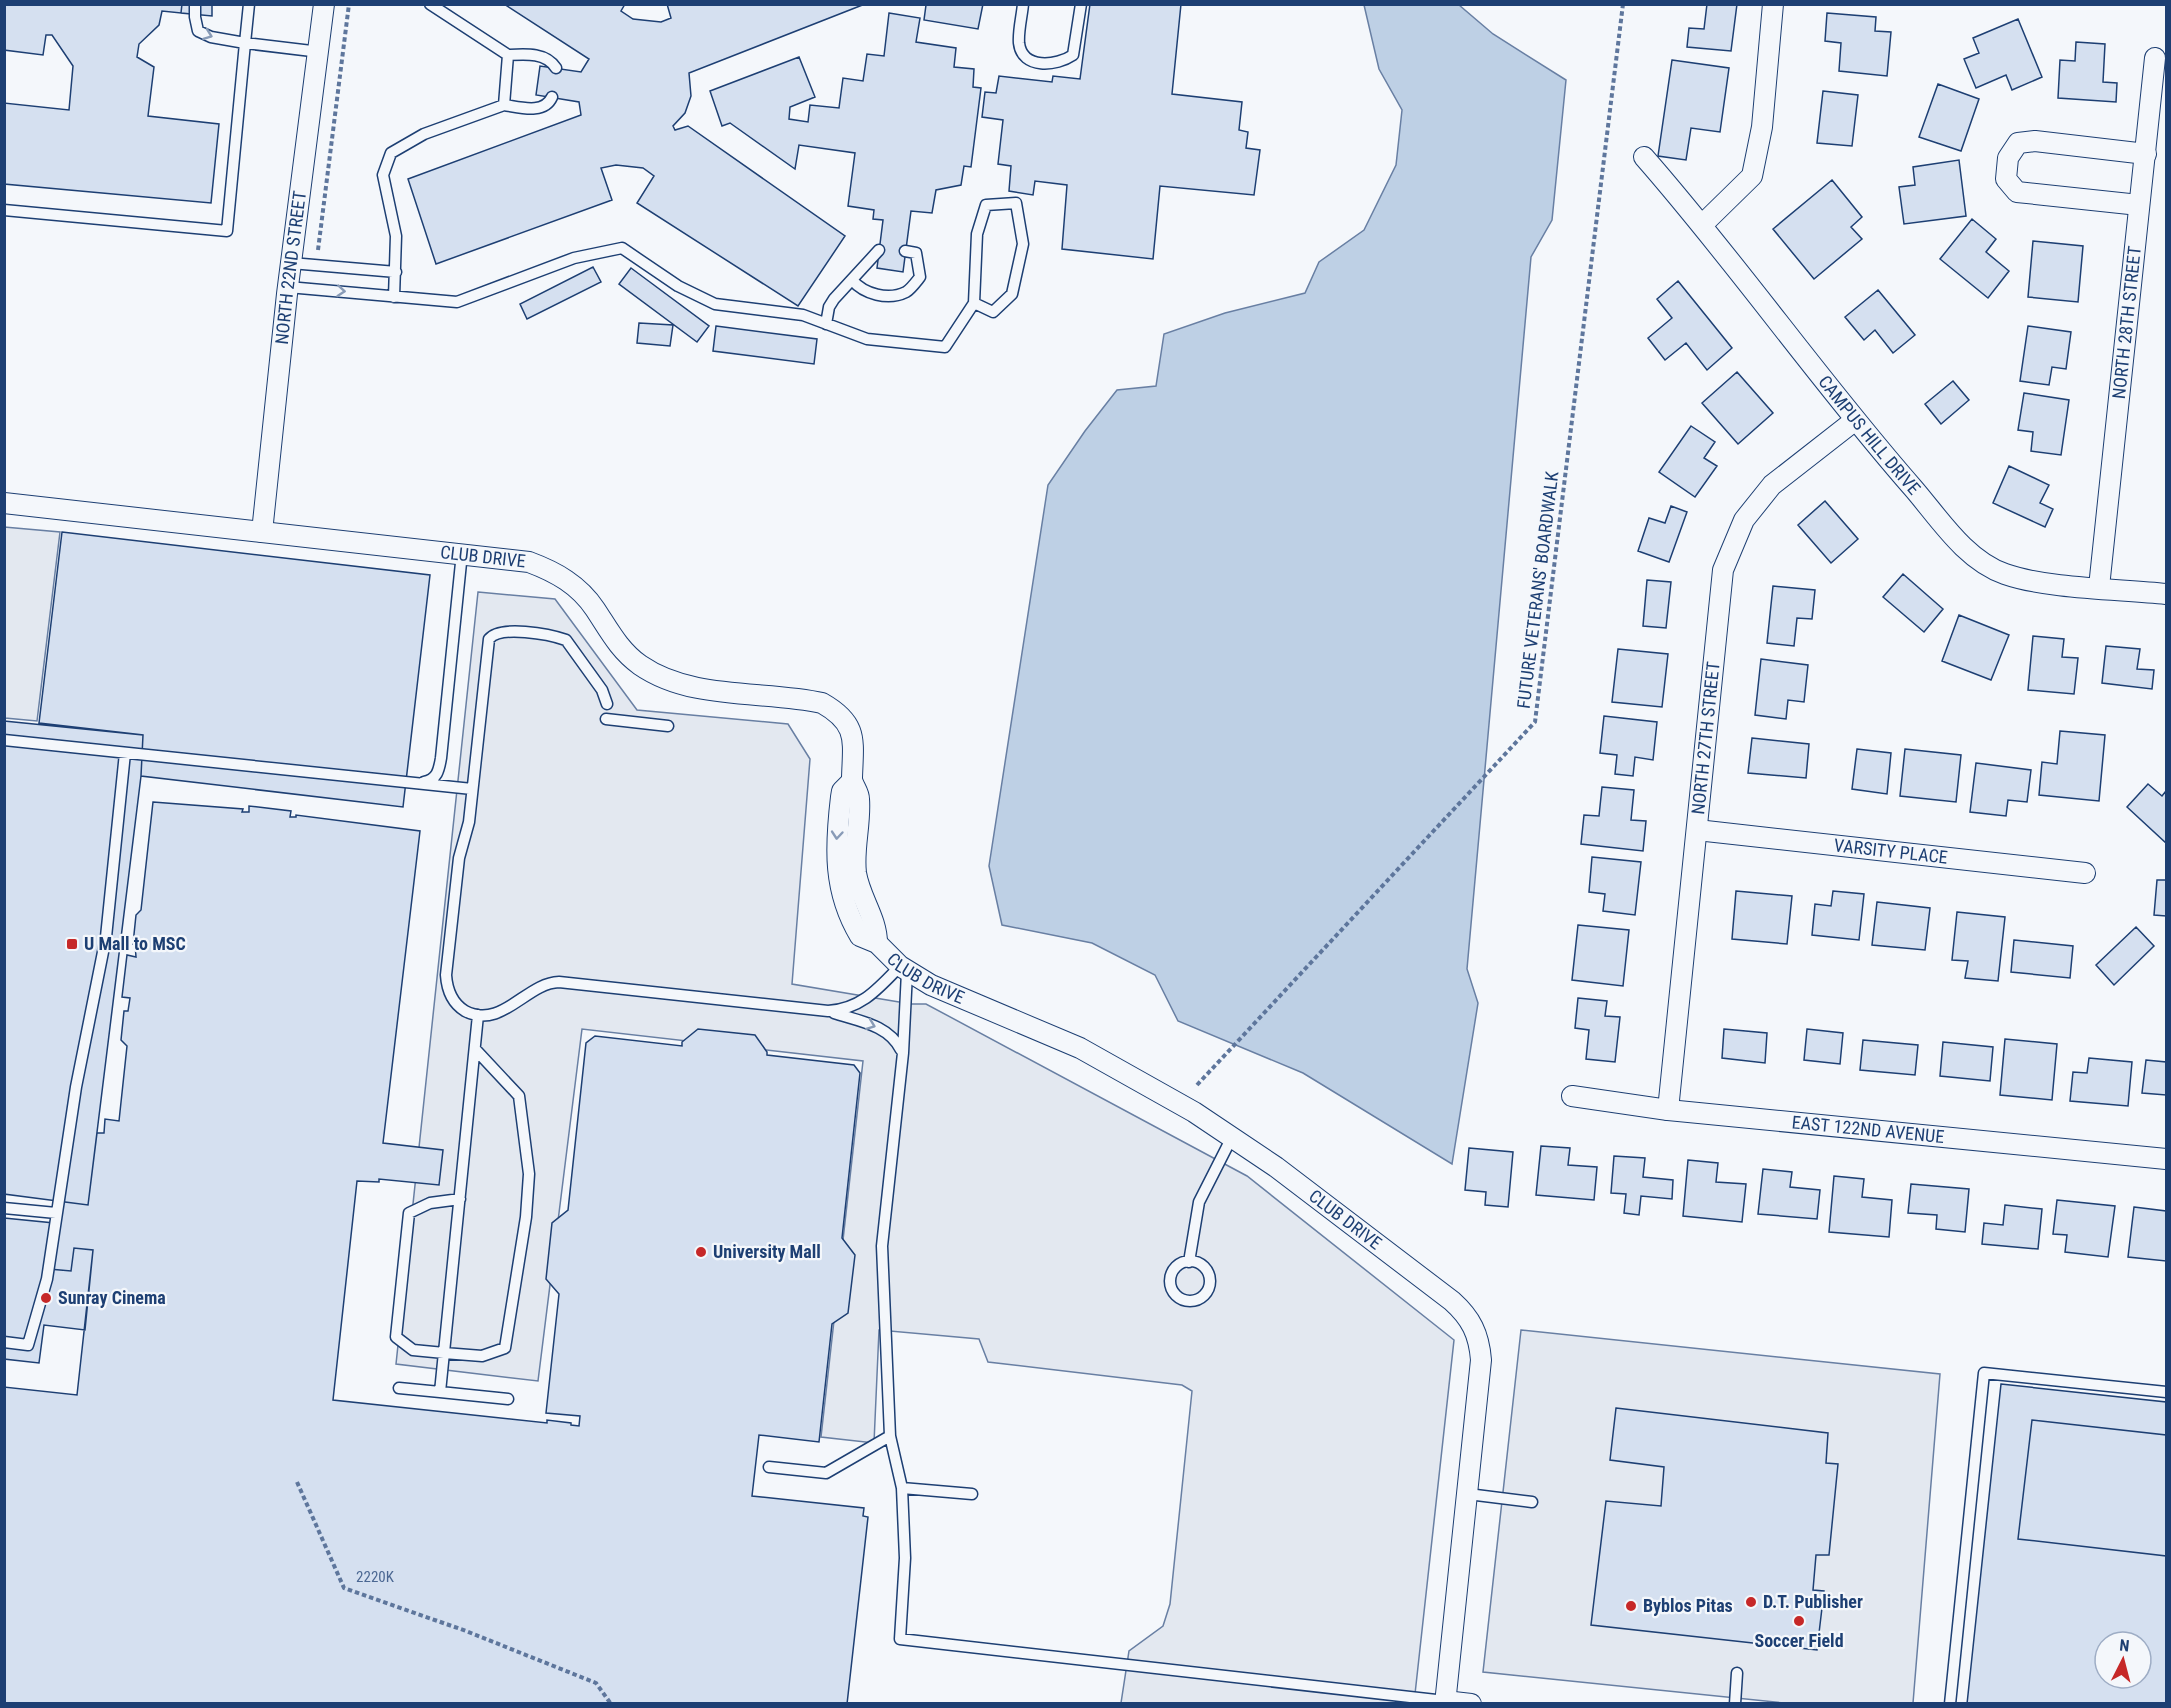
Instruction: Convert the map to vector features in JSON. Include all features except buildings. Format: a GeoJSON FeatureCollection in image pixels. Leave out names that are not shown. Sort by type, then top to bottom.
{"type":"FeatureCollection","features":[{"type":"Feature","properties":{"kind":"street","name":"NORTH 22ND STREET"},"geometry":{"type":"LineString","coordinates":[[262,532],[288,287],[320,52],[324,4]]}},
{"type":"Feature","properties":{"kind":"street"},"geometry":{"type":"LineString","coordinates":[[1703,224],[1752,176],[1762,127],[1773,4]]}},
{"type":"Feature","properties":{"kind":"street","name":"NORTH 28TH STREET"},"geometry":{"type":"LineString","coordinates":[[2099,587],[2155,58]]}},
{"type":"Feature","properties":{"kind":"street"},"geometry":{"type":"LineString","coordinates":[[2139,205],[2017,192],[2006,179],[2008,158],[2018,143],[2035,141],[2146,154]]}},
{"type":"Feature","properties":{"kind":"street","name":"CAMPUS HILL DRIVE"},"geometry":{"type":"LineString","coordinates":[[1644,157],[1703,224],[1854,421],[1971,555],[2004,573],[2043,582],[2166,594]]}},
{"type":"Feature","properties":{"kind":"street","name":"NORTH 27TH STREET"},"geometry":{"type":"LineString","coordinates":[[1668,1110],[1723,570],[1744,520],[1772,484],[1854,421]]}},
{"type":"Feature","properties":{"kind":"street","name":"CLUB DRIVE"},"geometry":{"type":"LineString","coordinates":[[4,503],[529,562],[566,579],[582,592],[626,654],[657,675],[695,686],[811,701],[836,711],[852,734],[852,781],[842,791],[835,854],[838,883],[847,913],[860,936],[877,943],[904,969],[931,985],[1090,1053],[1232,1137],[1312,1193],[1452,1301],[1465,1312],[1475,1327],[1481,1360],[1445,1702]]}},
{"type":"Feature","properties":{"kind":"street","name":"VARSITY PLACE"},"geometry":{"type":"LineString","coordinates":[[1697,830],[2085,873]]}},
{"type":"Feature","properties":{"kind":"street","name":"EAST 122ND AVENUE"},"geometry":{"type":"LineString","coordinates":[[1572,1096],[1668,1110],[2166,1159]]}},
{"type":"Feature","properties":{"kind":"street"},"geometry":{"type":"LineString","coordinates":[[1445,1702],[1472,1704]]}},
{"type":"Feature","properties":{"kind":"lane"},"geometry":{"type":"LineString","coordinates":[[195,4],[198,31],[211,37],[245,44],[320,52]]}},
{"type":"Feature","properties":{"kind":"lane"},"geometry":{"type":"LineString","coordinates":[[4,210],[226,231],[249,4]]}},
{"type":"Feature","properties":{"kind":"lane"},"geometry":{"type":"LineString","coordinates":[[430,4],[508,56],[541,56],[552,62],[556,68]]}},
{"type":"Feature","properties":{"kind":"lane"},"geometry":{"type":"LineString","coordinates":[[1023,4],[1019,44],[1023,53],[1033,62],[1049,65],[1065,61],[1074,55],[1081,4]]}},
{"type":"Feature","properties":{"kind":"lane"},"geometry":{"type":"LineString","coordinates":[[504,105],[508,56]]}},
{"type":"Feature","properties":{"kind":"lane"},"geometry":{"type":"LineString","coordinates":[[394,297],[396,236],[383,185],[386,162],[391,153],[424,134],[504,105],[532,109],[542,107],[552,97]]}},
{"type":"Feature","properties":{"kind":"lane"},"geometry":{"type":"LineString","coordinates":[[288,287],[457,302],[574,258],[622,248],[678,286],[715,304],[803,315],[867,339],[945,347],[974,303],[977,234],[986,205],[1016,203],[1023,244],[1012,294],[993,312],[974,303]]}},
{"type":"Feature","properties":{"kind":"lane"},"geometry":{"type":"LineString","coordinates":[[826,324],[829,307],[879,250]]}},
{"type":"Feature","properties":{"kind":"lane"},"geometry":{"type":"LineString","coordinates":[[852,280],[860,289],[885,296],[907,292],[920,277],[916,254],[905,251]]}},
{"type":"Feature","properties":{"kind":"lane"},"geometry":{"type":"LineString","coordinates":[[291,263],[396,272]]}},
{"type":"Feature","properties":{"kind":"lane"},"geometry":{"type":"LineString","coordinates":[[405,786],[430,781],[438,773],[462,553]]}},
{"type":"Feature","properties":{"kind":"lane"},"geometry":{"type":"LineString","coordinates":[[608,704],[602,690],[566,640],[506,631],[493,634],[487,646],[469,822],[457,875],[446,975],[453,1000],[460,1007],[478,1015],[498,1013],[541,986],[560,982],[828,1011],[842,1010],[866,1000],[904,969]]}},
{"type":"Feature","properties":{"kind":"lane"},"geometry":{"type":"LineString","coordinates":[[606,719],[668,726]]}},
{"type":"Feature","properties":{"kind":"lane"},"geometry":{"type":"LineString","coordinates":[[4,740],[472,789]]}},
{"type":"Feature","properties":{"kind":"lane"},"geometry":{"type":"LineString","coordinates":[[4,1342],[28,1345],[47,1279],[76,1087],[106,937],[125,753]]}},
{"type":"Feature","properties":{"kind":"lane"},"geometry":{"type":"LineString","coordinates":[[904,969],[903,1053],[882,1246],[890,1436],[902,1488],[905,1558],[900,1639],[1445,1702]]}},
{"type":"Feature","properties":{"kind":"lane"},"geometry":{"type":"LineString","coordinates":[[828,1011],[875,1026],[895,1038],[903,1053]]}},
{"type":"Feature","properties":{"kind":"lane"},"geometry":{"type":"LineString","coordinates":[[440,1392],[478,1015]]}},
{"type":"Feature","properties":{"kind":"lane"},"geometry":{"type":"LineString","coordinates":[[460,1199],[430,1203],[409,1213],[396,1337],[413,1350],[482,1356],[505,1348],[526,1217],[529,1174],[519,1096],[475,1049]]}},
{"type":"Feature","properties":{"kind":"lane"},"geometry":{"type":"LineString","coordinates":[[1189,1262],[1199,1202],[1232,1137]]}},
{"type":"Feature","properties":{"kind":"lane"},"geometry":{"type":"LineString","coordinates":[[4,1208],[56,1213]]}},
{"type":"Feature","properties":{"kind":"lane"},"geometry":{"type":"LineString","coordinates":[[1950,1704],[1984,1373],[2166,1392]]}},
{"type":"Feature","properties":{"kind":"lane"},"geometry":{"type":"LineString","coordinates":[[399,1388],[508,1399]]}},
{"type":"Feature","properties":{"kind":"lane"},"geometry":{"type":"LineString","coordinates":[[769,1467],[826,1473],[890,1436]]}},
{"type":"Feature","properties":{"kind":"lane"},"geometry":{"type":"LineString","coordinates":[[902,1488],[972,1494]]}},
{"type":"Feature","properties":{"kind":"lane"},"geometry":{"type":"LineString","coordinates":[[1468,1494],[1532,1502]]}},
{"type":"Feature","properties":{"kind":"lane"},"geometry":{"type":"LineString","coordinates":[[1735,1704],[1737,1672]]}},
{"type":"Feature","properties":{"kind":"path"},"geometry":{"type":"LineString","coordinates":[[316,265],[349,4]]}},
{"type":"Feature","properties":{"kind":"path","name":"FUTURE VETERANS' BOARDWALK"},"geometry":{"type":"LineString","coordinates":[[1197,1085],[1535,722],[1623,4]]}},
{"type":"Feature","properties":{"kind":"path"},"geometry":{"type":"LineString","coordinates":[[297,1482],[344,1588],[466,1630],[596,1683],[611,1704]]}},
{"type":"Feature","properties":{"kind":"shaded area"},"geometry":{"type":"Polygon","coordinates":[[[4,527],[60,532],[37,721],[5,718],[4,527]]]}},
{"type":"Feature","properties":{"kind":"shaded area"},"geometry":{"type":"Polygon","coordinates":[[[478,592],[555,599],[637,710],[788,724],[810,759],[792,984],[911,1004],[926,1004],[1247,1176],[1454,1340],[1414,1703],[1121,1703],[1129,1651],[1163,1626],[1170,1604],[1192,1391],[1182,1385],[988,1362],[979,1339],[879,1330],[874,1443],[821,1437],[863,1061],[582,1029],[538,1381],[396,1364],[478,592]]]}},
{"type":"Feature","properties":{"kind":"shaded area"},"geometry":{"type":"Polygon","coordinates":[[[1521,1330],[1940,1374],[1913,1703],[1784,1703],[1483,1672],[1521,1330]]]}},
{"type":"Feature","properties":{"kind":"water"},"geometry":{"type":"Polygon","coordinates":[[[1364,5],[1459,5],[1493,34],[1566,80],[1552,220],[1531,257],[1467,969],[1478,1003],[1452,1164],[1303,1073],[1178,1021],[1155,975],[1092,943],[1002,925],[989,866],[1048,485],[1117,390],[1156,386],[1164,334],[1225,313],[1305,293],[1319,262],[1364,230],[1396,165],[1402,110],[1379,69],[1364,5]]]}},
{"type":"Feature","properties":{"kind":"place","name":"U Mall to MSC"},"geometry":{"type":"Point","coordinates":[72,944]}},
{"type":"Feature","properties":{"kind":"place","name":"University Mall"},"geometry":{"type":"Point","coordinates":[701,1252]}},
{"type":"Feature","properties":{"kind":"place","name":"Sunray Cinema"},"geometry":{"type":"Point","coordinates":[46,1298]}},
{"type":"Feature","properties":{"kind":"place","name":"D.T. Publisher"},"geometry":{"type":"Point","coordinates":[1751,1602]}},
{"type":"Feature","properties":{"kind":"place","name":"Byblos Pitas"},"geometry":{"type":"Point","coordinates":[1631,1606]}},
{"type":"Feature","properties":{"kind":"place","name":"Soccer Field"},"geometry":{"type":"Point","coordinates":[1799,1621]}}]}
